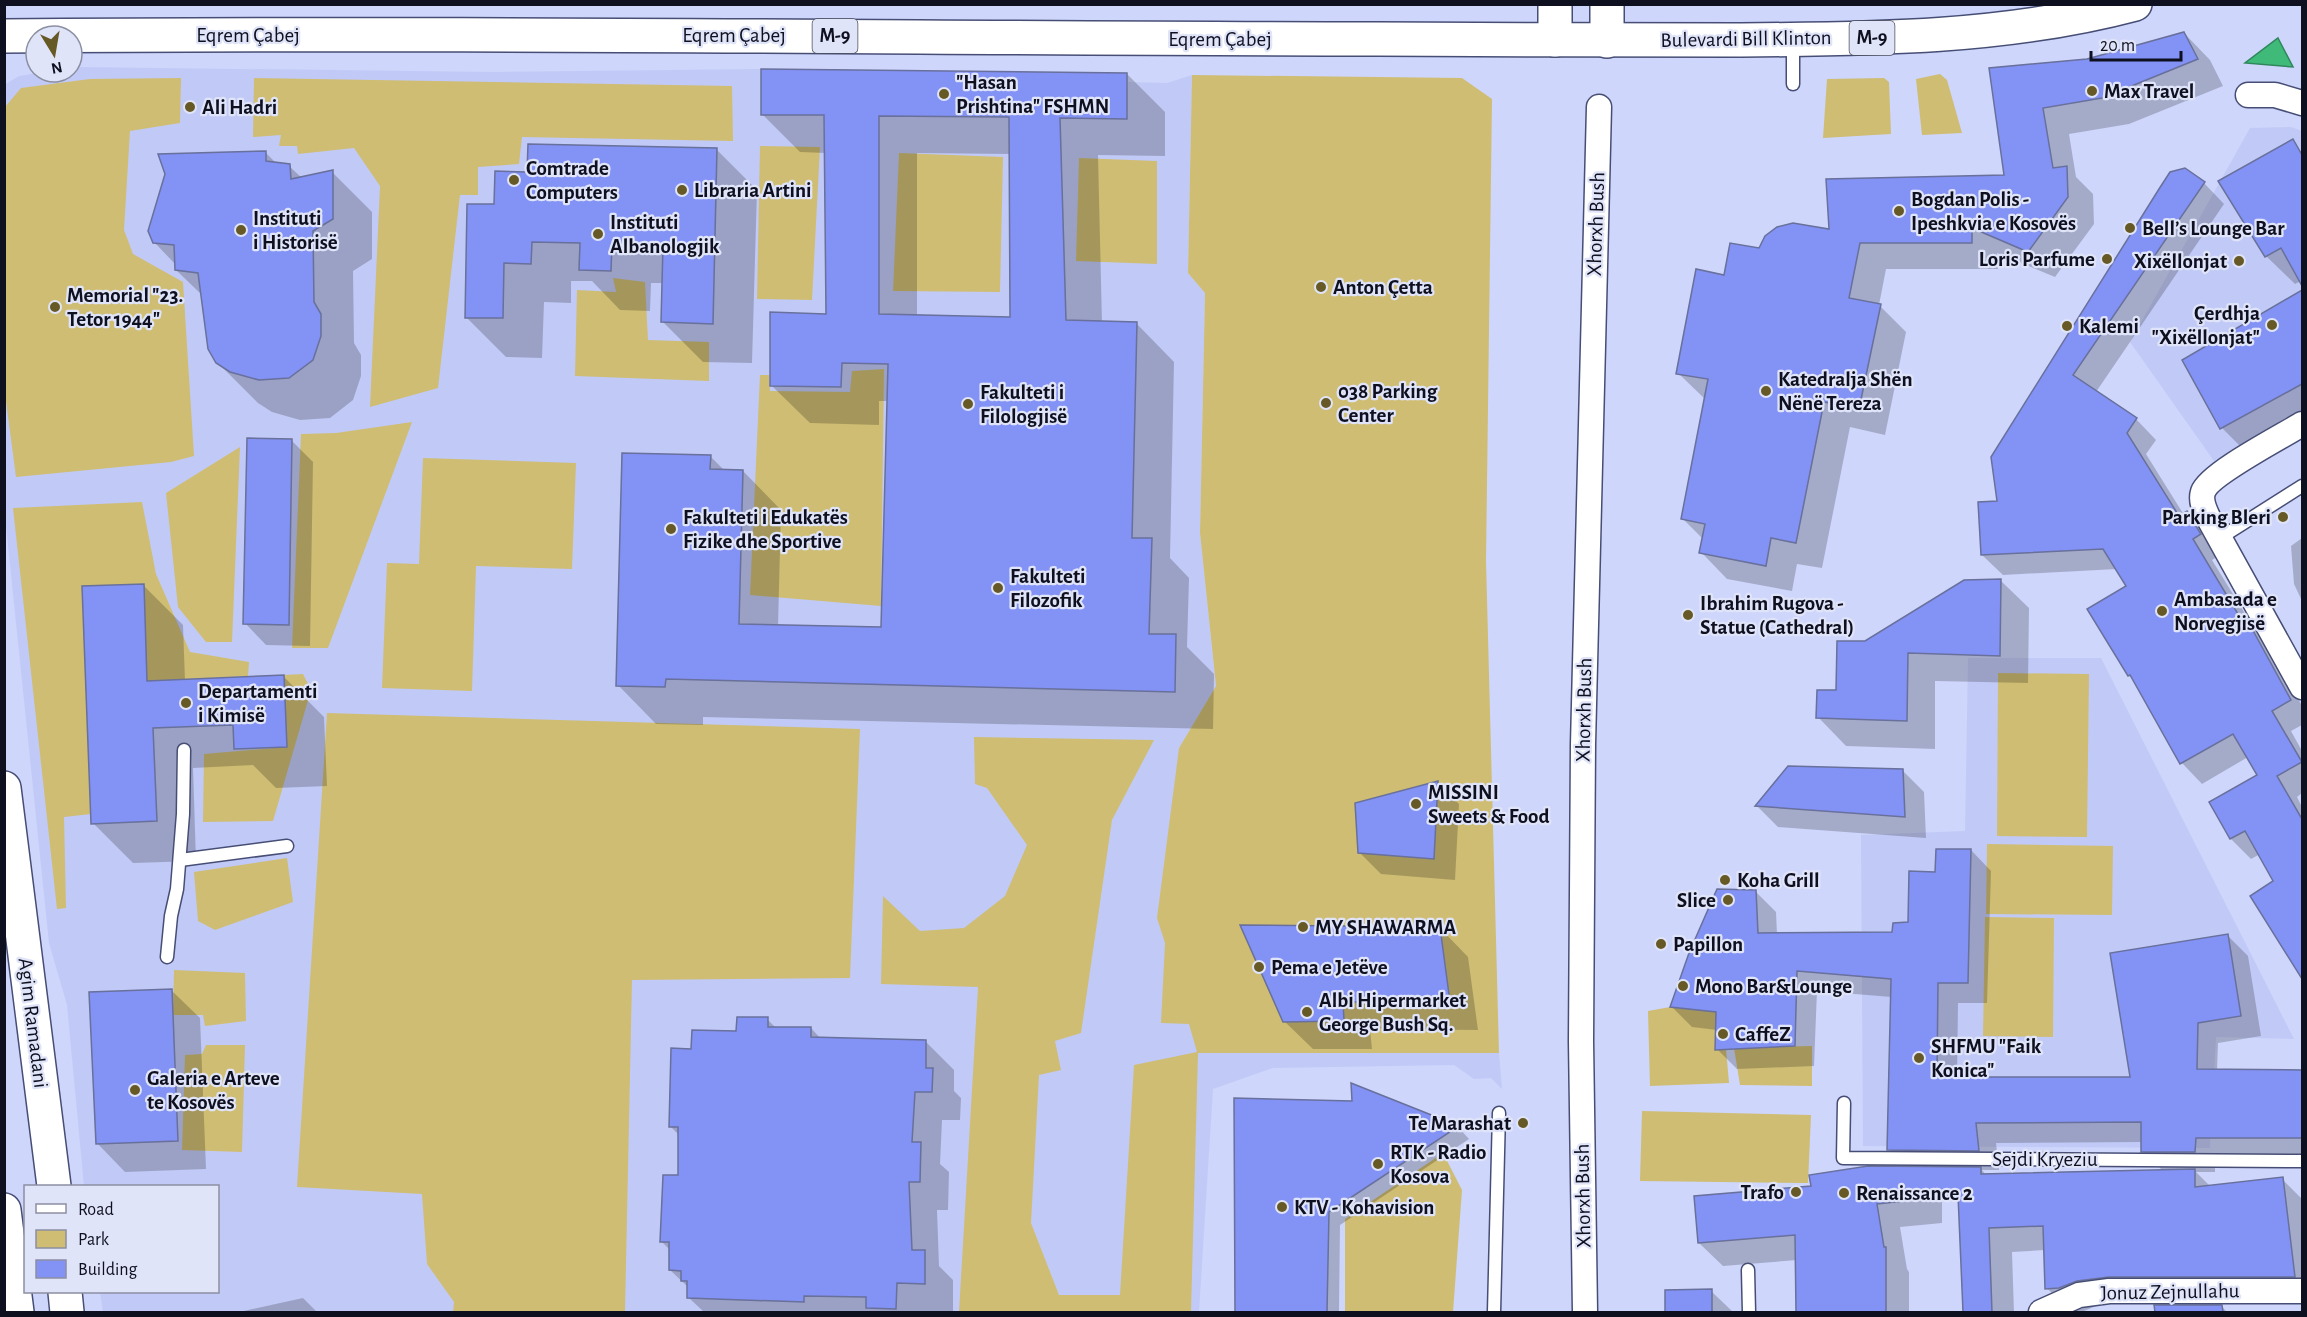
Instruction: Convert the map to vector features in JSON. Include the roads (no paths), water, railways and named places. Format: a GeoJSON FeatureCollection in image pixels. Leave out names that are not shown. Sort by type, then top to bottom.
{"type":"FeatureCollection","features":[{"type":"Feature","properties":{"kind":"main road"},"geometry":{"type":"LineString","coordinates":[[1555,4],[1555,40]]}},
{"type":"Feature","properties":{"kind":"main road"},"geometry":{"type":"LineString","coordinates":[[1607,4],[1607,41]]}},
{"type":"Feature","properties":{"kind":"main road","name":"Bulevardi Bill Klinton"},"geometry":{"type":"LineString","coordinates":[[1607,41],[1927,36],[2024,27],[2135,4]]}},
{"type":"Feature","properties":{"kind":"main road","name":"Eqrem Çabej"},"geometry":{"type":"LineString","coordinates":[[84,36],[692,35],[1607,41]]}},
{"type":"Feature","properties":{"kind":"main road","name":"Eqrem Çabej"},"geometry":{"type":"LineString","coordinates":[[4,36],[24,36]]}},
{"type":"Feature","properties":{"kind":"main road"},"geometry":{"type":"LineString","coordinates":[[4,50],[24,44]]}},
{"type":"Feature","properties":{"kind":"main road","name":"Agim Ramadani"},"geometry":{"type":"LineString","coordinates":[[4,788],[54,1185]]}},
{"type":"Feature","properties":{"kind":"main road"},"geometry":{"type":"LineString","coordinates":[[4,1210],[17,1312]]}},
{"type":"Feature","properties":{"kind":"main road"},"geometry":{"type":"LineString","coordinates":[[65,1293],[67,1312]]}},
{"type":"Feature","properties":{"kind":"street"},"geometry":{"type":"LineString","coordinates":[[2248,95],[2276,96],[2302,103]]}},
{"type":"Feature","properties":{"kind":"street","name":"Xhorxh Bush"},"geometry":{"type":"LineString","coordinates":[[1585,1312],[1581,1051],[1583,744],[1599,107]]}},
{"type":"Feature","properties":{"kind":"street"},"geometry":{"type":"LineString","coordinates":[[2302,424],[2219,474],[2206,485],[2202,495],[2204,507],[2220,538],[2302,687]]}},
{"type":"Feature","properties":{"kind":"street","name":"Jonuz Zejnullahu"},"geometry":{"type":"LineString","coordinates":[[2041,1312],[2079,1295],[2109,1291],[2302,1291]]}},
{"type":"Feature","properties":{"kind":"lane"},"geometry":{"type":"LineString","coordinates":[[1793,39],[1793,84]]}},
{"type":"Feature","properties":{"kind":"lane"},"geometry":{"type":"LineString","coordinates":[[2220,538],[2302,486]]}},
{"type":"Feature","properties":{"kind":"lane"},"geometry":{"type":"LineString","coordinates":[[167,957],[180,860],[184,750]]}},
{"type":"Feature","properties":{"kind":"lane"},"geometry":{"type":"LineString","coordinates":[[180,860],[287,846]]}},
{"type":"Feature","properties":{"kind":"lane","name":"Sejdi Kryeziu"},"geometry":{"type":"LineString","coordinates":[[1844,1103],[1843,1158],[2302,1161]]}},
{"type":"Feature","properties":{"kind":"lane"},"geometry":{"type":"LineString","coordinates":[[1494,1312],[1499,1113]]}},
{"type":"Feature","properties":{"kind":"lane"},"geometry":{"type":"LineString","coordinates":[[1748,1270],[1749,1312]]}},
{"type":"Feature","properties":{"kind":"place","name":"Max Travel"},"geometry":{"type":"Point","coordinates":[2092,91]}},
{"type":"Feature","properties":{"kind":"place","name":"\"Hasan Prishtina\" FSHMN"},"geometry":{"type":"Point","coordinates":[944,94]}},
{"type":"Feature","properties":{"kind":"place","name":"Ali Hadri"},"geometry":{"type":"Point","coordinates":[190,107]}},
{"type":"Feature","properties":{"kind":"place","name":"Comtrade Computers"},"geometry":{"type":"Point","coordinates":[514,180]}},
{"type":"Feature","properties":{"kind":"place","name":"Libraria Artini"},"geometry":{"type":"Point","coordinates":[682,190]}},
{"type":"Feature","properties":{"kind":"place","name":"Bogdan Polis - Ipeshkvia e Kosovës"},"geometry":{"type":"Point","coordinates":[1899,211]}},
{"type":"Feature","properties":{"kind":"place","name":"Bell’s Lounge Bar"},"geometry":{"type":"Point","coordinates":[2130,228]}},
{"type":"Feature","properties":{"kind":"place","name":"Instituti i Historisë"},"geometry":{"type":"Point","coordinates":[241,230]}},
{"type":"Feature","properties":{"kind":"place","name":"Instituti Albanologjik"},"geometry":{"type":"Point","coordinates":[598,234]}},
{"type":"Feature","properties":{"kind":"place","name":"Loris Parfume"},"geometry":{"type":"Point","coordinates":[2107,259]}},
{"type":"Feature","properties":{"kind":"place","name":"Xixëllonjat"},"geometry":{"type":"Point","coordinates":[2239,261]}},
{"type":"Feature","properties":{"kind":"place","name":"Anton Çetta"},"geometry":{"type":"Point","coordinates":[1321,287]}},
{"type":"Feature","properties":{"kind":"place","name":"Memorial \"23. Tetor 1944\""},"geometry":{"type":"Point","coordinates":[55,307]}},
{"type":"Feature","properties":{"kind":"place","name":"Çerdhja \"Xixëllonjat\""},"geometry":{"type":"Point","coordinates":[2272,325]}},
{"type":"Feature","properties":{"kind":"place","name":"Kalemi"},"geometry":{"type":"Point","coordinates":[2067,326]}},
{"type":"Feature","properties":{"kind":"place","name":"Katedralja Shën Nënë Tereza"},"geometry":{"type":"Point","coordinates":[1766,391]}},
{"type":"Feature","properties":{"kind":"place","name":"038 Parking Center"},"geometry":{"type":"Point","coordinates":[1326,403]}},
{"type":"Feature","properties":{"kind":"place","name":"Fakulteti i Filologjisë"},"geometry":{"type":"Point","coordinates":[968,404]}},
{"type":"Feature","properties":{"kind":"place","name":"Parking Bleri"},"geometry":{"type":"Point","coordinates":[2283,517]}},
{"type":"Feature","properties":{"kind":"place","name":"Fakulteti i Edukatës Fizike dhe Sportive"},"geometry":{"type":"Point","coordinates":[671,529]}},
{"type":"Feature","properties":{"kind":"place","name":"Fakulteti Filozofik"},"geometry":{"type":"Point","coordinates":[998,588]}},
{"type":"Feature","properties":{"kind":"place","name":"Ambasada e Norvegjisë"},"geometry":{"type":"Point","coordinates":[2162,611]}},
{"type":"Feature","properties":{"kind":"place","name":"Ibrahim Rugova - Statue (Cathedral)"},"geometry":{"type":"Point","coordinates":[1688,615]}},
{"type":"Feature","properties":{"kind":"place","name":"Departamenti i Kimisë"},"geometry":{"type":"Point","coordinates":[186,703]}},
{"type":"Feature","properties":{"kind":"place","name":"MISSINI Sweets & Food"},"geometry":{"type":"Point","coordinates":[1416,804]}},
{"type":"Feature","properties":{"kind":"place","name":"Koha Grill"},"geometry":{"type":"Point","coordinates":[1725,880]}},
{"type":"Feature","properties":{"kind":"place","name":"Slice"},"geometry":{"type":"Point","coordinates":[1728,900]}},
{"type":"Feature","properties":{"kind":"place","name":"MY SHAWARMA"},"geometry":{"type":"Point","coordinates":[1303,927]}},
{"type":"Feature","properties":{"kind":"place","name":"Papillon"},"geometry":{"type":"Point","coordinates":[1661,944]}},
{"type":"Feature","properties":{"kind":"place","name":"Pema e Jetëve"},"geometry":{"type":"Point","coordinates":[1259,967]}},
{"type":"Feature","properties":{"kind":"place","name":"Mono Bar&Lounge"},"geometry":{"type":"Point","coordinates":[1683,986]}},
{"type":"Feature","properties":{"kind":"place","name":"Albi Hipermarket George Bush Sq."},"geometry":{"type":"Point","coordinates":[1307,1012]}},
{"type":"Feature","properties":{"kind":"place","name":"CaffeZ"},"geometry":{"type":"Point","coordinates":[1723,1034]}},
{"type":"Feature","properties":{"kind":"place","name":"SHFMU \"Faik Konica\""},"geometry":{"type":"Point","coordinates":[1919,1058]}},
{"type":"Feature","properties":{"kind":"place","name":"Galeria e Arteve te Kosovës"},"geometry":{"type":"Point","coordinates":[135,1090]}},
{"type":"Feature","properties":{"kind":"place","name":"Te Marashat"},"geometry":{"type":"Point","coordinates":[1523,1123]}},
{"type":"Feature","properties":{"kind":"place","name":"RTK - Radio Kosova"},"geometry":{"type":"Point","coordinates":[1378,1164]}},
{"type":"Feature","properties":{"kind":"place","name":"Trafo"},"geometry":{"type":"Point","coordinates":[1796,1192]}},
{"type":"Feature","properties":{"kind":"place","name":"Renaissance 2"},"geometry":{"type":"Point","coordinates":[1844,1193]}},
{"type":"Feature","properties":{"kind":"place","name":"KTV - Kohavision"},"geometry":{"type":"Point","coordinates":[1282,1207]}}]}
